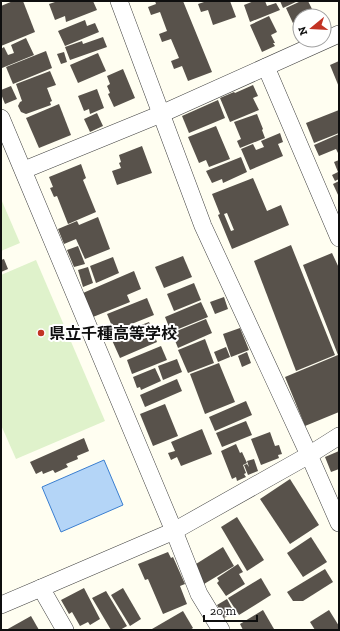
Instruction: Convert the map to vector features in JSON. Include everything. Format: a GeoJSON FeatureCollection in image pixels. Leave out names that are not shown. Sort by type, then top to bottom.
{"type":"FeatureCollection","features":[{"type":"Feature","properties":{"kind":"street"},"geometry":{"type":"LineString","coordinates":[[119,1],[203,226],[339,523]]}},
{"type":"Feature","properties":{"kind":"street"},"geometry":{"type":"LineString","coordinates":[[24,170],[161,114],[339,34]]}},
{"type":"Feature","properties":{"kind":"street"},"geometry":{"type":"LineString","coordinates":[[266,67],[339,238]]}},
{"type":"Feature","properties":{"kind":"street"},"geometry":{"type":"LineString","coordinates":[[1,118],[24,170],[199,594],[221,630]]}},
{"type":"Feature","properties":{"kind":"street"},"geometry":{"type":"LineString","coordinates":[[1,605],[174,531],[309,455],[339,436]]}},
{"type":"Feature","properties":{"kind":"street"},"geometry":{"type":"LineString","coordinates":[[41,588],[65,630]]}},
{"type":"Feature","properties":{"kind":"green space"},"geometry":{"type":"Polygon","coordinates":[[[1,199],[20,243],[1,251],[1,199]]]}},
{"type":"Feature","properties":{"kind":"green space"},"geometry":{"type":"Polygon","coordinates":[[[36,260],[105,421],[16,459],[1,425],[1,275],[36,260]]]}},
{"type":"Feature","properties":{"kind":"water"},"geometry":{"type":"Polygon","coordinates":[[[104,460],[123,505],[61,532],[42,487],[104,460]]]}},
{"type":"Feature","properties":{"kind":"building"},"geometry":{"type":"Polygon","coordinates":[[[13,1],[23,1],[35,32],[1,46],[1,6],[13,1]]]}},
{"type":"Feature","properties":{"kind":"building"},"geometry":{"type":"Polygon","coordinates":[[[55,1],[93,1],[97,10],[66,22],[65,16],[55,20],[49,4],[55,1]]]}},
{"type":"Feature","properties":{"kind":"building"},"geometry":{"type":"Polygon","coordinates":[[[155,1],[183,1],[212,72],[188,81],[182,66],[174,69],[171,61],[179,58],[171,39],[162,42],[159,34],[167,31],[160,12],[151,15],[148,7],[156,4],[155,1]]]}},
{"type":"Feature","properties":{"kind":"building"},"geometry":{"type":"Polygon","coordinates":[[[207,1],[230,1],[236,17],[213,25],[208,10],[201,12],[198,4],[207,1]]]}},
{"type":"Feature","properties":{"kind":"building"},"geometry":{"type":"Polygon","coordinates":[[[254,1],[265,1],[267,6],[276,3],[280,10],[250,22],[244,5],[254,1]]]}},
{"type":"Feature","properties":{"kind":"building"},"geometry":{"type":"Polygon","coordinates":[[[280,1],[298,1],[283,8],[280,1]]]}},
{"type":"Feature","properties":{"kind":"building"},"geometry":{"type":"Polygon","coordinates":[[[301,1],[308,1],[312,8],[292,8],[292,21],[286,8],[301,1]]]}},
{"type":"Feature","properties":{"kind":"building"},"geometry":{"type":"Polygon","coordinates":[[[269,16],[277,32],[271,35],[275,46],[262,52],[250,25],[269,16]]]}},
{"type":"Feature","properties":{"kind":"building"},"geometry":{"type":"Polygon","coordinates":[[[85,20],[87,26],[95,23],[99,32],[65,46],[58,31],[85,20]]]}},
{"type":"Feature","properties":{"kind":"building"},"geometry":{"type":"Polygon","coordinates":[[[103,37],[107,47],[70,60],[65,47],[82,41],[83,44],[103,37]]]}},
{"type":"Feature","properties":{"kind":"building"},"geometry":{"type":"Polygon","coordinates":[[[26,38],[34,55],[2,68],[1,49],[4,47],[8,55],[14,53],[11,45],[26,38]]]}},
{"type":"Feature","properties":{"kind":"building"},"geometry":{"type":"Polygon","coordinates":[[[46,51],[52,68],[13,84],[6,67],[46,51]]]}},
{"type":"Feature","properties":{"kind":"building"},"geometry":{"type":"Polygon","coordinates":[[[64,52],[67,62],[61,64],[57,54],[64,52]]]}},
{"type":"Feature","properties":{"kind":"building"},"geometry":{"type":"Polygon","coordinates":[[[98,53],[106,71],[78,83],[70,65],[98,53]]]}},
{"type":"Feature","properties":{"kind":"building"},"geometry":{"type":"Polygon","coordinates":[[[339,61],[339,87],[330,65],[339,61]]]}},
{"type":"Feature","properties":{"kind":"building"},"geometry":{"type":"Polygon","coordinates":[[[123,69],[135,98],[114,107],[108,94],[110,93],[107,86],[110,84],[107,76],[123,69]]]}},
{"type":"Feature","properties":{"kind":"building"},"geometry":{"type":"Polygon","coordinates":[[[50,71],[56,85],[47,88],[52,101],[50,102],[51,105],[26,114],[21,112],[18,106],[22,101],[16,84],[50,71]]]}},
{"type":"Feature","properties":{"kind":"building"},"geometry":{"type":"Polygon","coordinates":[[[253,85],[258,96],[253,98],[259,110],[230,122],[220,98],[253,85]]]}},
{"type":"Feature","properties":{"kind":"building"},"geometry":{"type":"Polygon","coordinates":[[[11,86],[17,99],[5,104],[1,90],[11,86]]]}},
{"type":"Feature","properties":{"kind":"building"},"geometry":{"type":"Polygon","coordinates":[[[97,89],[104,108],[90,114],[89,109],[84,111],[78,96],[97,89]]]}},
{"type":"Feature","properties":{"kind":"building"},"geometry":{"type":"Polygon","coordinates":[[[218,100],[225,118],[189,133],[182,116],[218,100]]]}},
{"type":"Feature","properties":{"kind":"building"},"geometry":{"type":"Polygon","coordinates":[[[59,104],[71,135],[39,148],[26,118],[59,104]]]}},
{"type":"Feature","properties":{"kind":"building"},"geometry":{"type":"Polygon","coordinates":[[[339,110],[339,133],[314,143],[306,123],[339,110]]]}},
{"type":"Feature","properties":{"kind":"building"},"geometry":{"type":"Polygon","coordinates":[[[97,113],[103,126],[90,132],[84,119],[97,113]]]}},
{"type":"Feature","properties":{"kind":"building"},"geometry":{"type":"Polygon","coordinates":[[[257,114],[265,138],[240,148],[237,141],[241,139],[234,122],[257,114]]]}},
{"type":"Feature","properties":{"kind":"building"},"geometry":{"type":"Polygon","coordinates":[[[216,126],[230,159],[209,167],[206,160],[199,163],[188,137],[216,126]]]}},
{"type":"Feature","properties":{"kind":"building"},"geometry":{"type":"Polygon","coordinates":[[[280,133],[283,142],[278,144],[283,156],[250,170],[241,149],[253,144],[256,150],[264,147],[261,141],[280,133]]]}},
{"type":"Feature","properties":{"kind":"building"},"geometry":{"type":"Polygon","coordinates":[[[339,134],[339,155],[336,149],[319,156],[314,145],[339,134]]]}},
{"type":"Feature","properties":{"kind":"building"},"geometry":{"type":"Polygon","coordinates":[[[142,146],[152,173],[117,185],[112,171],[121,168],[119,163],[121,162],[119,155],[142,146]]]}},
{"type":"Feature","properties":{"kind":"building"},"geometry":{"type":"Polygon","coordinates":[[[241,157],[247,172],[223,183],[222,179],[212,183],[206,171],[241,157]]]}},
{"type":"Feature","properties":{"kind":"building"},"geometry":{"type":"Polygon","coordinates":[[[339,160],[339,179],[335,181],[332,175],[338,172],[334,162],[339,160]]]}},
{"type":"Feature","properties":{"kind":"building"},"geometry":{"type":"Polygon","coordinates":[[[81,164],[86,178],[83,180],[96,212],[68,224],[57,196],[54,197],[50,188],[53,187],[49,177],[81,164]]]}},
{"type":"Feature","properties":{"kind":"building"},"geometry":{"type":"Polygon","coordinates":[[[253,178],[267,211],[281,205],[289,225],[232,249],[218,215],[220,214],[212,194],[253,178]],[[227,213],[224,214],[231,231],[234,230],[227,213]]]}},
{"type":"Feature","properties":{"kind":"building"},"geometry":{"type":"Polygon","coordinates":[[[339,181],[339,197],[333,184],[339,181]]]}},
{"type":"Feature","properties":{"kind":"building"},"geometry":{"type":"Polygon","coordinates":[[[98,217],[110,249],[85,259],[76,239],[64,244],[58,229],[77,221],[79,225],[98,217]]]}},
{"type":"Feature","properties":{"kind":"building"},"geometry":{"type":"Polygon","coordinates":[[[291,245],[335,355],[296,371],[254,261],[291,245]]]}},
{"type":"Feature","properties":{"kind":"building"},"geometry":{"type":"Polygon","coordinates":[[[78,246],[85,264],[74,267],[67,250],[78,246]]]}},
{"type":"Feature","properties":{"kind":"building"},"geometry":{"type":"Polygon","coordinates":[[[332,253],[339,268],[339,412],[305,426],[285,377],[338,355],[303,265],[332,253]]]}},
{"type":"Feature","properties":{"kind":"building"},"geometry":{"type":"Polygon","coordinates":[[[183,256],[192,277],[164,288],[155,267],[183,256]]]}},
{"type":"Feature","properties":{"kind":"building"},"geometry":{"type":"Polygon","coordinates":[[[113,257],[119,273],[96,283],[90,266],[113,257]]]}},
{"type":"Feature","properties":{"kind":"building"},"geometry":{"type":"Polygon","coordinates":[[[4,259],[8,269],[1,272],[1,260],[4,259]]]}},
{"type":"Feature","properties":{"kind":"building"},"geometry":{"type":"Polygon","coordinates":[[[88,267],[93,283],[83,287],[78,270],[88,267]]]}},
{"type":"Feature","properties":{"kind":"building"},"geometry":{"type":"Polygon","coordinates":[[[134,271],[141,289],[127,295],[130,302],[93,317],[83,293],[134,271]]]}},
{"type":"Feature","properties":{"kind":"building"},"geometry":{"type":"Polygon","coordinates":[[[194,283],[201,300],[174,311],[167,294],[194,283]]]}},
{"type":"Feature","properties":{"kind":"building"},"geometry":{"type":"Polygon","coordinates":[[[224,297],[228,309],[215,314],[210,302],[224,297]]]}},
{"type":"Feature","properties":{"kind":"building"},"geometry":{"type":"Polygon","coordinates":[[[147,298],[154,315],[114,331],[107,314],[147,298]]]}},
{"type":"Feature","properties":{"kind":"building"},"geometry":{"type":"Polygon","coordinates":[[[201,302],[208,317],[171,332],[165,317],[201,302]]]}},
{"type":"Feature","properties":{"kind":"building"},"geometry":{"type":"Polygon","coordinates":[[[206,319],[212,333],[178,348],[172,333],[206,319]]]}},
{"type":"Feature","properties":{"kind":"building"},"geometry":{"type":"Polygon","coordinates":[[[149,322],[157,342],[120,358],[111,338],[129,330],[131,334],[138,331],[136,327],[149,322]]]}},
{"type":"Feature","properties":{"kind":"building"},"geometry":{"type":"Polygon","coordinates":[[[240,328],[249,350],[231,357],[223,334],[240,328]]]}},
{"type":"Feature","properties":{"kind":"building"},"geometry":{"type":"Polygon","coordinates":[[[205,339],[214,363],[188,373],[178,350],[205,339]]]}},
{"type":"Feature","properties":{"kind":"building"},"geometry":{"type":"Polygon","coordinates":[[[161,346],[167,360],[132,374],[127,360],[161,346]]]}},
{"type":"Feature","properties":{"kind":"building"},"geometry":{"type":"Polygon","coordinates":[[[226,347],[230,357],[218,362],[214,352],[226,347]]]}},
{"type":"Feature","properties":{"kind":"building"},"geometry":{"type":"Polygon","coordinates":[[[247,352],[251,363],[242,367],[238,356],[247,352]]]}},
{"type":"Feature","properties":{"kind":"building"},"geometry":{"type":"Polygon","coordinates":[[[177,359],[182,372],[163,380],[158,366],[177,359]]]}},
{"type":"Feature","properties":{"kind":"building"},"geometry":{"type":"Polygon","coordinates":[[[219,363],[235,402],[205,414],[190,374],[219,363]]]}},
{"type":"Feature","properties":{"kind":"building"},"geometry":{"type":"Polygon","coordinates":[[[155,368],[161,381],[141,390],[140,387],[137,388],[133,377],[155,368]]]}},
{"type":"Feature","properties":{"kind":"building"},"geometry":{"type":"Polygon","coordinates":[[[177,379],[182,391],[145,407],[140,395],[177,379]]]}},
{"type":"Feature","properties":{"kind":"building"},"geometry":{"type":"Polygon","coordinates":[[[246,401],[252,415],[215,431],[209,417],[246,401]]]}},
{"type":"Feature","properties":{"kind":"building"},"geometry":{"type":"Polygon","coordinates":[[[165,404],[178,436],[153,446],[140,414],[165,404]]]}},
{"type":"Feature","properties":{"kind":"building"},"geometry":{"type":"Polygon","coordinates":[[[246,421],[252,435],[222,447],[216,433],[246,421]]]}},
{"type":"Feature","properties":{"kind":"building"},"geometry":{"type":"Polygon","coordinates":[[[202,429],[212,454],[181,466],[177,457],[171,460],[168,453],[175,451],[171,442],[202,429]]]}},
{"type":"Feature","properties":{"kind":"building"},"geometry":{"type":"Polygon","coordinates":[[[270,432],[275,446],[279,445],[282,454],[278,455],[279,458],[261,465],[251,439],[270,432]]]}},
{"type":"Feature","properties":{"kind":"building"},"geometry":{"type":"Polygon","coordinates":[[[84,438],[89,451],[77,456],[78,459],[66,464],[68,467],[55,473],[53,470],[43,474],[42,471],[36,474],[30,462],[84,438]]]}},
{"type":"Feature","properties":{"kind":"building"},"geometry":{"type":"Polygon","coordinates":[[[236,444],[247,463],[243,465],[246,473],[244,474],[246,477],[237,481],[236,477],[232,479],[221,451],[236,444]]]}},
{"type":"Feature","properties":{"kind":"building"},"geometry":{"type":"Polygon","coordinates":[[[339,451],[339,469],[331,472],[325,457],[339,451]]]}},
{"type":"Feature","properties":{"kind":"building"},"geometry":{"type":"Polygon","coordinates":[[[254,459],[258,471],[248,475],[244,465],[247,464],[249,467],[247,461],[254,459]]]}},
{"type":"Feature","properties":{"kind":"building"},"geometry":{"type":"Polygon","coordinates":[[[290,479],[319,525],[290,544],[260,499],[290,479]]]}},
{"type":"Feature","properties":{"kind":"building"},"geometry":{"type":"Polygon","coordinates":[[[237,517],[264,560],[247,571],[221,527],[237,517]]]}},
{"type":"Feature","properties":{"kind":"building"},"geometry":{"type":"Polygon","coordinates":[[[311,537],[327,562],[303,577],[287,553],[311,537]]]}},
{"type":"Feature","properties":{"kind":"building"},"geometry":{"type":"Polygon","coordinates":[[[223,547],[234,566],[204,584],[196,564],[223,547]]]}},
{"type":"Feature","properties":{"kind":"building"},"geometry":{"type":"Polygon","coordinates":[[[168,552],[171,558],[173,557],[185,584],[180,586],[187,604],[163,614],[148,579],[145,580],[138,564],[168,552]]]}},
{"type":"Feature","properties":{"kind":"building"},"geometry":{"type":"Polygon","coordinates":[[[238,564],[243,572],[239,574],[245,584],[226,596],[217,583],[219,581],[217,578],[238,564]]]}},
{"type":"Feature","properties":{"kind":"building"},"geometry":{"type":"Polygon","coordinates":[[[325,569],[333,582],[303,601],[293,601],[287,592],[325,569]]]}},
{"type":"Feature","properties":{"kind":"building"},"geometry":{"type":"Polygon","coordinates":[[[261,578],[271,595],[239,615],[228,598],[261,578]]]}},
{"type":"Feature","properties":{"kind":"building"},"geometry":{"type":"Polygon","coordinates":[[[84,588],[100,619],[90,625],[88,622],[80,626],[72,612],[69,614],[61,600],[84,588]]]}},
{"type":"Feature","properties":{"kind":"building"},"geometry":{"type":"Polygon","coordinates":[[[123,588],[141,619],[130,626],[111,595],[123,588]]]}},
{"type":"Feature","properties":{"kind":"building"},"geometry":{"type":"Polygon","coordinates":[[[106,591],[127,626],[120,630],[111,630],[92,598],[106,591]]]}},
{"type":"Feature","properties":{"kind":"building"},"geometry":{"type":"Polygon","coordinates":[[[227,599],[234,612],[224,618],[217,605],[227,599]]]}},
{"type":"Feature","properties":{"kind":"building"},"geometry":{"type":"Polygon","coordinates":[[[263,610],[274,629],[273,630],[243,630],[240,624],[263,610]]]}},
{"type":"Feature","properties":{"kind":"building"},"geometry":{"type":"Polygon","coordinates":[[[329,610],[339,626],[339,630],[315,630],[310,622],[329,610]]]}},
{"type":"Feature","properties":{"kind":"building"},"geometry":{"type":"Polygon","coordinates":[[[183,611],[193,628],[190,630],[152,629],[183,611]]]}},
{"type":"Feature","properties":{"kind":"building"},"geometry":{"type":"Polygon","coordinates":[[[31,616],[39,630],[6,630],[31,616]]]}},
{"type":"Feature","properties":{"kind":"place","name":"県立千種高等学校"},"geometry":{"type":"Point","coordinates":[41,333]}}]}
